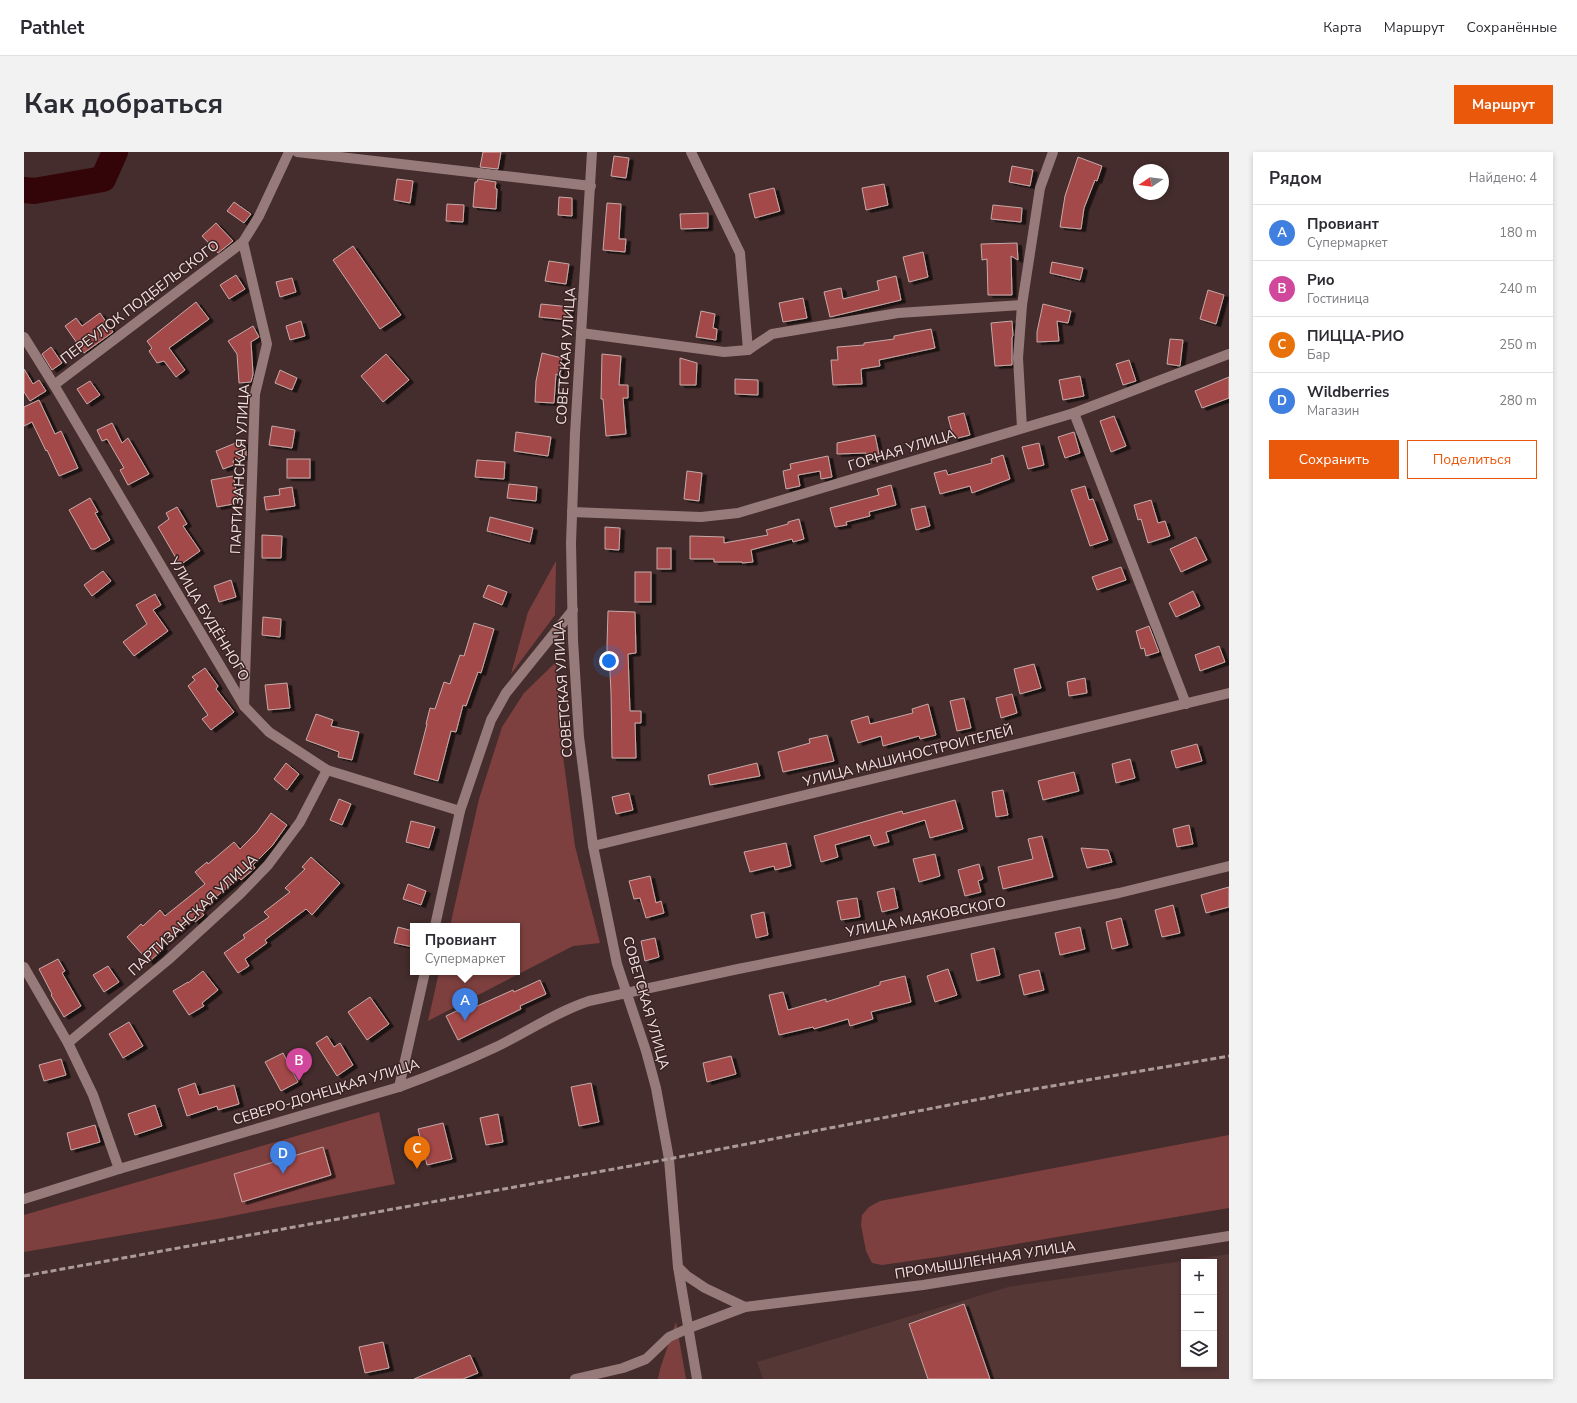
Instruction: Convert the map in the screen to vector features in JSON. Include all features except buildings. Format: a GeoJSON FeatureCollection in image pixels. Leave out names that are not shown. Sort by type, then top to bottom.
{"type":"FeatureCollection","features":[{"type":"Feature","properties":{"kind":"street"},"geometry":{"type":"LineString","coordinates":[[243,242],[258,216],[289,152]]}},
{"type":"Feature","properties":{"kind":"street"},"geometry":{"type":"LineString","coordinates":[[297,152],[591,186]]}},
{"type":"Feature","properties":{"kind":"street","name":"СОВЕТСКАЯ УЛИЦА"},"geometry":{"type":"LineString","coordinates":[[592,152],[575,434],[572,512],[572,610],[579,737],[593,846],[617,964],[646,1051],[656,1088],[669,1159],[678,1267],[697,1379]]}},
{"type":"Feature","properties":{"kind":"street"},"geometry":{"type":"LineString","coordinates":[[691,152],[740,253],[748,350]]}},
{"type":"Feature","properties":{"kind":"street"},"geometry":{"type":"LineString","coordinates":[[1022,428],[1018,358],[1022,305],[1040,188],[1053,152]]}},
{"type":"Feature","properties":{"kind":"street","name":"ПЕРЕУЛОК ПОДБЕЛЬСКОГО"},"geometry":{"type":"LineString","coordinates":[[54,384],[243,242]]}},
{"type":"Feature","properties":{"kind":"street","name":"ПАРТИЗАНСКАЯ УЛИЦА"},"geometry":{"type":"LineString","coordinates":[[243,242],[267,344],[255,394],[244,706]]}},
{"type":"Feature","properties":{"kind":"street"},"geometry":{"type":"LineString","coordinates":[[581,333],[724,352],[748,350],[772,334],[898,314],[1022,305]]}},
{"type":"Feature","properties":{"kind":"street","name":"УЛИЦА БУДЁННОГО"},"geometry":{"type":"LineString","coordinates":[[24,338],[54,384],[244,706],[268,732],[327,770],[460,811]]}},
{"type":"Feature","properties":{"kind":"street","name":"ГОРНАЯ УЛИЦА"},"geometry":{"type":"LineString","coordinates":[[572,512],[701,517],[738,513],[1074,413],[1229,354]]}},
{"type":"Feature","properties":{"kind":"street"},"geometry":{"type":"LineString","coordinates":[[1074,413],[1186,704]]}},
{"type":"Feature","properties":{"kind":"street","name":"СОВЕТСКАЯ УЛИЦА"},"geometry":{"type":"LineString","coordinates":[[436,923],[460,811],[491,720],[506,693],[572,610]]}},
{"type":"Feature","properties":{"kind":"street","name":"УЛИЦА МАШИНОСТРОИТЕЛЕЙ"},"geometry":{"type":"LineString","coordinates":[[593,846],[1229,693]]}},
{"type":"Feature","properties":{"kind":"street","name":"ПАРТИЗАНСКАЯ УЛИЦА"},"geometry":{"type":"LineString","coordinates":[[68,1043],[168,960],[240,894],[268,865],[300,822],[327,770]]}},
{"type":"Feature","properties":{"kind":"street","name":"УЛИЦА МАЯКОВСКОГО"},"geometry":{"type":"LineString","coordinates":[[627,993],[746,967],[1119,893],[1229,866]]}},
{"type":"Feature","properties":{"kind":"street"},"geometry":{"type":"LineString","coordinates":[[24,967],[68,1043],[93,1095],[119,1169]]}},
{"type":"Feature","properties":{"kind":"street"},"geometry":{"type":"LineString","coordinates":[[399,1087],[424,975]]}},
{"type":"Feature","properties":{"kind":"street","name":"СЕВЕРО-ДОНЕЦКАЯ УЛИЦА"},"geometry":{"type":"LineString","coordinates":[[24,1199],[119,1169],[399,1087],[495,1048],[573,1006],[627,993]]}},
{"type":"Feature","properties":{"kind":"street","name":"ПРОМЫШЛЕННАЯ УЛИЦА"},"geometry":{"type":"LineString","coordinates":[[575,1379],[623,1368],[646,1359],[669,1337],[745,1307],[923,1285],[1229,1236]]}},
{"type":"Feature","properties":{"kind":"street"},"geometry":{"type":"LineString","coordinates":[[678,1267],[687,1276],[705,1288],[745,1307]]}},
{"type":"Feature","properties":{"kind":"shaded area"},"geometry":{"type":"Polygon","coordinates":[[[556,561],[555,615],[511,674],[528,612],[556,561]]]}},
{"type":"Feature","properties":{"kind":"shaded area"},"geometry":{"type":"Polygon","coordinates":[[[556,662],[561,741],[575,846],[600,943],[573,946],[520,973],[520,923],[451,923],[479,799],[502,727],[524,693],[556,662]]]}},
{"type":"Feature","properties":{"kind":"shaded area"},"geometry":{"type":"Polygon","coordinates":[[[438,975],[517,975],[428,1021],[438,975]]]}},
{"type":"Feature","properties":{"kind":"shaded area"},"geometry":{"type":"Polygon","coordinates":[[[379,1112],[395,1184],[217,1219],[24,1252],[24,1215],[379,1112]]]}},
{"type":"Feature","properties":{"kind":"shaded area"},"geometry":{"type":"Polygon","coordinates":[[[1229,1135],[1229,1208],[945,1256],[882,1265],[872,1263],[866,1251],[861,1225],[862,1215],[869,1207],[880,1201],[1229,1135]]]}},
{"type":"Feature","properties":{"kind":"shaded area"},"geometry":{"type":"Polygon","coordinates":[[[1229,1254],[1229,1379],[763,1379],[757,1362],[1008,1287],[1181,1261],[1181,1367],[1217,1367],[1217,1259],[1196,1259],[1229,1254]]]}},
{"type":"Feature","properties":{"kind":"shaded area"},"geometry":{"type":"Polygon","coordinates":[[[676,1322],[686,1379],[658,1379],[660,1369],[676,1322]]]}},
{"type":"Feature","properties":{"kind":"waterway"},"geometry":{"type":"LineString","coordinates":[[24,190],[34,191],[103,179],[115,152]]}},
{"type":"Feature","properties":{"kind":"railway"},"geometry":{"type":"LineString","coordinates":[[24,1276],[669,1159],[1022,1091],[1229,1056]]}},
{"type":"Feature","properties":{"kind":"place","name":"Провиант"},"geometry":{"type":"Point","coordinates":[465,1021]}},
{"type":"Feature","properties":{"kind":"place","name":"Рио"},"geometry":{"type":"Point","coordinates":[299,1081]}},
{"type":"Feature","properties":{"kind":"place","name":"ПИЦЦА-РИО"},"geometry":{"type":"Point","coordinates":[417,1169]}},
{"type":"Feature","properties":{"kind":"place","name":"Wildberries"},"geometry":{"type":"Point","coordinates":[283,1174]}}]}
